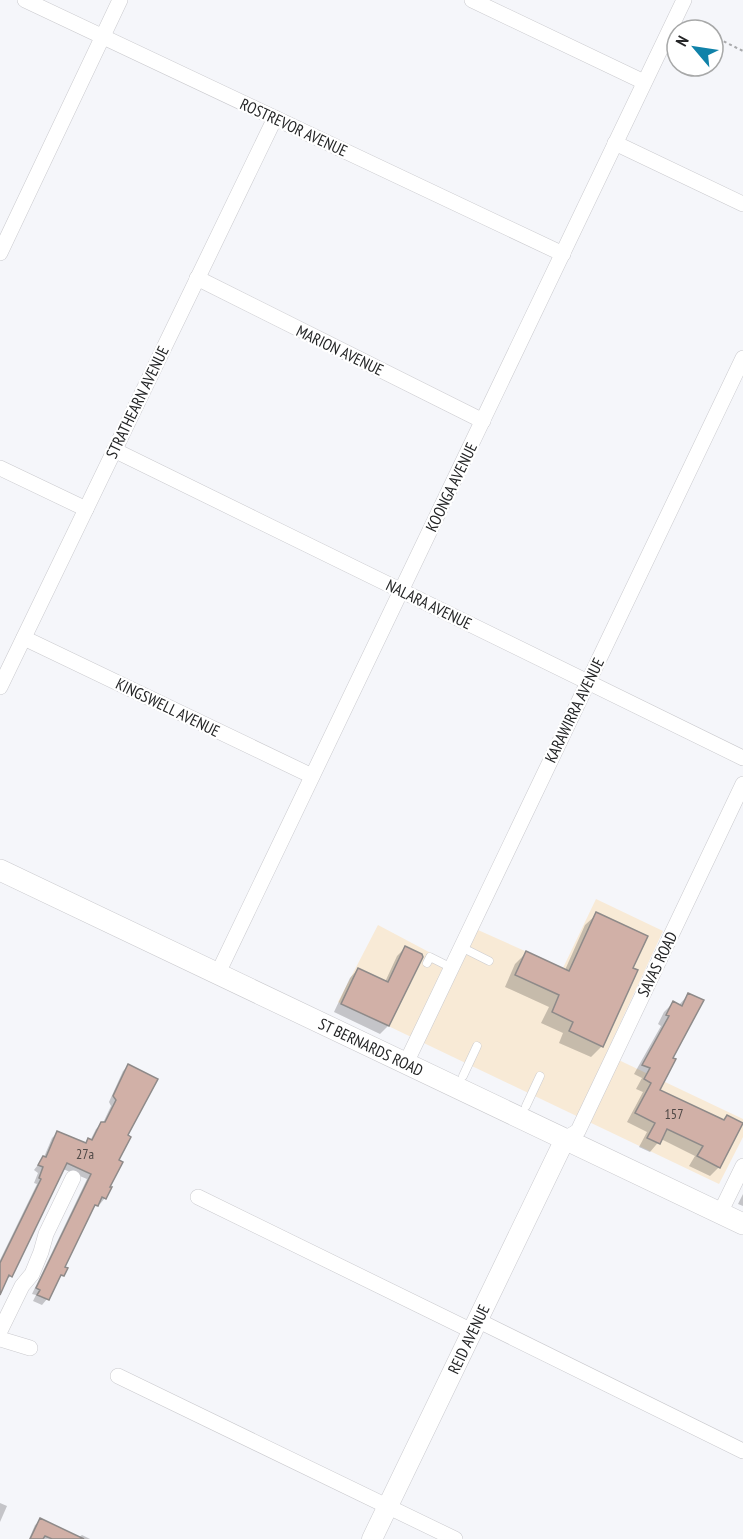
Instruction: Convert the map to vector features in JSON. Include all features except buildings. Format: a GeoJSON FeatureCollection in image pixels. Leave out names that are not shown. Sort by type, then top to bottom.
{"type":"FeatureCollection","features":[{"type":"Feature","properties":{"kind":"main road","name":"ST BERNARDS ROAD"},"geometry":{"type":"LineString","coordinates":[[0,855],[221,968]]}},
{"type":"Feature","properties":{"kind":"main road","name":"ST BERNARDS ROAD"},"geometry":{"type":"LineString","coordinates":[[0,870],[221,968],[730,1208],[743,1224]]}},
{"type":"Feature","properties":{"kind":"main road","name":"ST BERNARDS ROAD"},"geometry":{"type":"LineString","coordinates":[[409,1057],[463,1076],[526,1106],[572,1135]]}},
{"type":"Feature","properties":{"kind":"street","name":"ROSTREVOR AVENUE"},"geometry":{"type":"LineString","coordinates":[[26,0],[563,254]]}},
{"type":"Feature","properties":{"kind":"street"},"geometry":{"type":"LineString","coordinates":[[0,253],[120,0]]}},
{"type":"Feature","properties":{"kind":"street"},"geometry":{"type":"LineString","coordinates":[[472,0],[644,82]]}},
{"type":"Feature","properties":{"kind":"street","name":"KOONGA AVENUE"},"geometry":{"type":"LineString","coordinates":[[221,968],[684,0]]}},
{"type":"Feature","properties":{"kind":"street","name":"STRATHEARN AVENUE"},"geometry":{"type":"LineString","coordinates":[[0,687],[275,118]]}},
{"type":"Feature","properties":{"kind":"street"},"geometry":{"type":"LineString","coordinates":[[615,143],[743,204]]}},
{"type":"Feature","properties":{"kind":"street","name":"MARION AVENUE"},"geometry":{"type":"LineString","coordinates":[[197,278],[483,421]]}},
{"type":"Feature","properties":{"kind":"street","name":"KARAWIRRA AVENUE"},"geometry":{"type":"LineString","coordinates":[[409,1057],[450,967],[743,358]]}},
{"type":"Feature","properties":{"kind":"street","name":"NALARA AVENUE"},"geometry":{"type":"LineString","coordinates":[[114,450],[743,759]]}},
{"type":"Feature","properties":{"kind":"street"},"geometry":{"type":"LineString","coordinates":[[0,468],[86,509]]}},
{"type":"Feature","properties":{"kind":"street","name":"KINGSWELL AVENUE"},"geometry":{"type":"LineString","coordinates":[[24,638],[312,777]]}},
{"type":"Feature","properties":{"kind":"street","name":"SAVAS ROAD"},"geometry":{"type":"LineString","coordinates":[[572,1135],[743,784]]}},
{"type":"Feature","properties":{"kind":"street","name":"REID AVENUE"},"geometry":{"type":"LineString","coordinates":[[372,1539],[475,1325],[572,1135]]}},
{"type":"Feature","properties":{"kind":"street"},"geometry":{"type":"LineString","coordinates":[[730,1208],[743,1166]]}},
{"type":"Feature","properties":{"kind":"street"},"geometry":{"type":"LineString","coordinates":[[0,1331],[22,1286],[32,1274],[46,1234],[73,1178]]}},
{"type":"Feature","properties":{"kind":"street"},"geometry":{"type":"LineString","coordinates":[[198,1197],[743,1451]]}},
{"type":"Feature","properties":{"kind":"street"},"geometry":{"type":"LineString","coordinates":[[0,1339],[30,1348]]}},
{"type":"Feature","properties":{"kind":"street"},"geometry":{"type":"LineString","coordinates":[[118,1376],[455,1539]]}},
{"type":"Feature","properties":{"kind":"lane"},"geometry":{"type":"LineString","coordinates":[[460,947],[489,961]]}},
{"type":"Feature","properties":{"kind":"lane"},"geometry":{"type":"LineString","coordinates":[[427,963],[430,957],[450,967]]}},
{"type":"Feature","properties":{"kind":"lane"},"geometry":{"type":"LineString","coordinates":[[463,1076],[477,1046]]}},
{"type":"Feature","properties":{"kind":"lane"},"geometry":{"type":"LineString","coordinates":[[526,1106],[540,1076]]}},
{"type":"Feature","properties":{"kind":"path"},"geometry":{"type":"LineString","coordinates":[[725,42],[743,51]]}},
{"type":"Feature","properties":{"kind":"shaded area"},"geometry":{"type":"Polygon","coordinates":[[[596,899],[663,931],[606,1054],[743,1119],[743,1137],[719,1184],[338,1002],[378,925],[459,968],[478,930],[563,968],[596,899]]]}}]}
